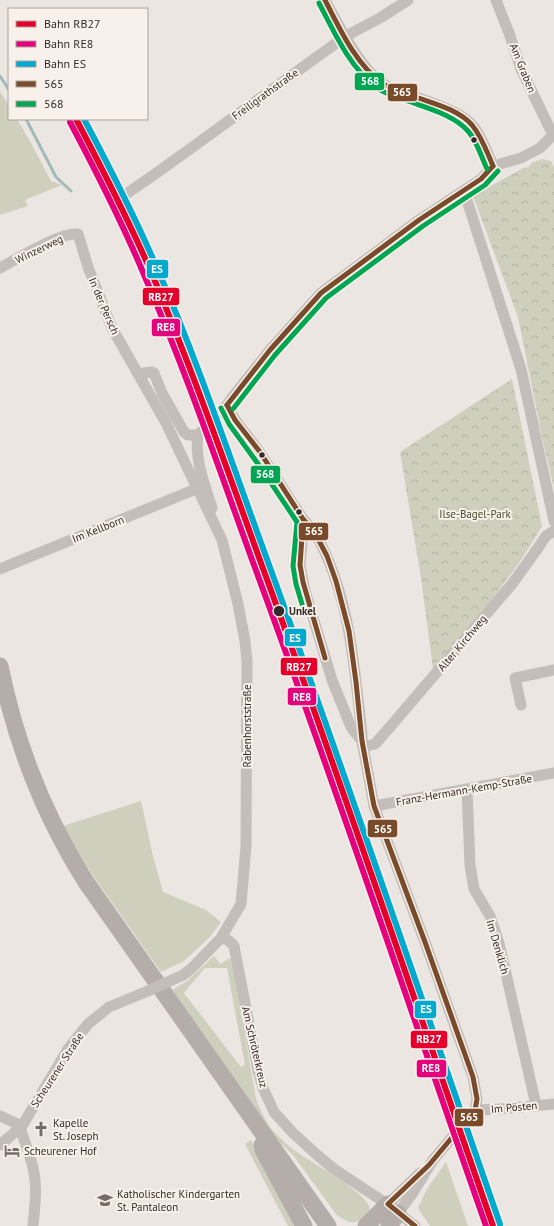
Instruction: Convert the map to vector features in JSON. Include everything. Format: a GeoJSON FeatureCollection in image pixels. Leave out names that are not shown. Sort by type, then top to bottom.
{"type":"FeatureCollection","features":[{"type":"Feature","properties":{"kind":"main road"},"geometry":{"type":"LineString","coordinates":[[0,666],[9,704],[27,765],[43,804],[59,837],[86,882],[325,1221],[339,1226]]}},
{"type":"Feature","properties":{"kind":"main road"},"geometry":{"type":"LineString","coordinates":[[255,1122],[263,1150],[304,1226]]}},
{"type":"Feature","properties":{"kind":"main road"},"geometry":{"type":"LineString","coordinates":[[366,1226],[392,1214]]}},
{"type":"Feature","properties":{"kind":"street"},"geometry":{"type":"LineString","coordinates":[[325,0],[360,60],[381,82],[396,90],[421,98],[458,114],[469,121],[481,138],[493,166]]}},
{"type":"Feature","properties":{"kind":"street","name":"Freiligrathstraße"},"geometry":{"type":"LineString","coordinates":[[126,194],[346,36],[380,18],[408,0]]}},
{"type":"Feature","properties":{"kind":"street","name":"Am Graben"},"geometry":{"type":"LineString","coordinates":[[496,0],[521,69],[553,134]]}},
{"type":"Feature","properties":{"kind":"street"},"geometry":{"type":"LineString","coordinates":[[138,374],[154,373],[162,393],[184,432],[188,435],[198,435],[228,405],[231,399],[270,350],[321,293],[414,225],[481,179],[493,166],[508,163],[529,154],[540,148],[553,134]]}},
{"type":"Feature","properties":{"kind":"street"},"geometry":{"type":"LineString","coordinates":[[464,191],[521,369],[554,521]]}},
{"type":"Feature","properties":{"kind":"street","name":"Winzerweg"},"geometry":{"type":"LineString","coordinates":[[0,268],[50,242],[73,233],[78,234]]}},
{"type":"Feature","properties":{"kind":"street","name":"In der Persch"},"geometry":{"type":"LineString","coordinates":[[78,234],[88,267],[112,328],[166,423],[196,489]]}},
{"type":"Feature","properties":{"kind":"street"},"geometry":{"type":"LineString","coordinates":[[228,405],[235,420],[267,464],[304,520],[314,532],[336,580],[352,650],[362,744],[374,806],[425,942],[473,1077],[477,1100],[475,1110],[429,1165],[412,1194],[392,1214]]}},
{"type":"Feature","properties":{"kind":"street","name":"Rabenhorststraße"},"geometry":{"type":"LineString","coordinates":[[198,435],[196,447],[212,508],[209,514]]}},
{"type":"Feature","properties":{"kind":"street","name":"Rabenhorststraße"},"geometry":{"type":"LineString","coordinates":[[196,489],[222,540],[238,604],[247,661],[246,846],[241,904],[222,938]]}},
{"type":"Feature","properties":{"kind":"street","name":"Im Kellborn"},"geometry":{"type":"LineString","coordinates":[[0,569],[196,489]]}},
{"type":"Feature","properties":{"kind":"street"},"geometry":{"type":"LineString","coordinates":[[304,520],[300,565],[303,582],[332,680],[351,727],[362,744]]}},
{"type":"Feature","properties":{"kind":"street","name":"Alter Kirchweg"},"geometry":{"type":"LineString","coordinates":[[362,744],[375,744],[512,584],[546,536],[554,531]]}},
{"type":"Feature","properties":{"kind":"street"},"geometry":{"type":"LineString","coordinates":[[520,705],[516,678],[554,670]]}},
{"type":"Feature","properties":{"kind":"street","name":"Franz-Hermann-Kemp-Straße"},"geometry":{"type":"LineString","coordinates":[[374,806],[554,774]]}},
{"type":"Feature","properties":{"kind":"street","name":"Im Denklich"},"geometry":{"type":"LineString","coordinates":[[467,790],[470,865],[474,889],[490,916],[499,943],[536,1105]]}},
{"type":"Feature","properties":{"kind":"street","name":"Scheurener Straße"},"geometry":{"type":"LineString","coordinates":[[0,1145],[21,1127],[68,1049],[88,1024],[109,1007],[183,975],[222,938]]}},
{"type":"Feature","properties":{"kind":"street","name":"Am Schröterkreuz"},"geometry":{"type":"LineString","coordinates":[[222,938],[228,940],[234,946],[258,1071],[263,1088],[274,1112],[316,1154],[392,1214],[415,1226]]}},
{"type":"Feature","properties":{"kind":"street","name":"Im Pösten"},"geometry":{"type":"LineString","coordinates":[[475,1110],[554,1104]]}},
{"type":"Feature","properties":{"kind":"street"},"geometry":{"type":"LineString","coordinates":[[0,1116],[21,1127],[32,1164],[35,1181],[36,1197],[33,1226]]}},
{"type":"Feature","properties":{"kind":"green space"},"geometry":{"type":"Polygon","coordinates":[[[0,91],[8,104],[8,120],[18,120],[51,181],[62,185],[25,200],[28,206],[0,215],[0,91]]]}},
{"type":"Feature","properties":{"kind":"green space"},"geometry":{"type":"Polygon","coordinates":[[[542,159],[551,161],[554,168],[554,488],[542,437],[518,317],[473,196],[525,167],[529,167],[531,163],[542,159]]]}},
{"type":"Feature","properties":{"kind":"green space","name":"Ilse-Bagel-Park"},"geometry":{"type":"Polygon","coordinates":[[[512,379],[542,526],[505,583],[433,669],[421,578],[400,452],[512,379]]]}},
{"type":"Feature","properties":{"kind":"green space"},"geometry":{"type":"Polygon","coordinates":[[[141,801],[153,856],[163,892],[206,910],[221,922],[210,937],[184,961],[161,972],[94,877],[65,833],[63,826],[141,801]]]}},
{"type":"Feature","properties":{"kind":"green space"},"geometry":{"type":"Polygon","coordinates":[[[214,956],[220,964],[230,958],[233,965],[256,1099],[262,1113],[276,1134],[291,1148],[351,1187],[368,1203],[370,1210],[361,1220],[350,1222],[336,1214],[293,1155],[274,1137],[172,990],[187,981],[214,956]],[[205,968],[184,993],[241,1067],[245,1065],[227,968],[205,968]]]}},
{"type":"Feature","properties":{"kind":"green space"},"geometry":{"type":"Polygon","coordinates":[[[251,1140],[282,1194],[298,1226],[288,1226],[245,1144],[251,1140]]]}},
{"type":"Feature","properties":{"kind":"green space"},"geometry":{"type":"Polygon","coordinates":[[[446,1162],[468,1226],[430,1226],[418,1208],[427,1189],[446,1162]]]}},
{"type":"Feature","properties":{"kind":"waterway"},"geometry":{"type":"LineString","coordinates":[[0,76],[8,88]]}},
{"type":"Feature","properties":{"kind":"waterway"},"geometry":{"type":"LineString","coordinates":[[27,120],[56,177],[71,191]]}},
{"type":"Feature","properties":{"kind":"rail line","name":"RB27"},"geometry":{"type":"LineString","coordinates":[[77,120],[116,196],[143,254],[195,382],[321,728],[493,1226]]}},
{"type":"Feature","properties":{"kind":"rail line","name":"ES"},"geometry":{"type":"LineString","coordinates":[[85,120],[149,249],[201,377],[327,727],[500,1224]]}},
{"type":"Feature","properties":{"kind":"rail line","name":"RE8"},"geometry":{"type":"LineString","coordinates":[[70,122],[100,179],[128,238],[160,312],[188,384],[314,730],[486,1226]]}},
{"type":"Feature","properties":{"kind":"transit line","name":"565"},"geometry":{"type":"LineString","coordinates":[[325,0],[356,56],[373,75],[389,87],[444,107],[466,119],[479,134],[493,166]]}},
{"type":"Feature","properties":{"kind":"transit line","name":"568"},"geometry":{"type":"LineString","coordinates":[[319,3],[344,49],[367,80],[385,93],[441,113],[462,125],[474,139],[487,169]]}},
{"type":"Feature","properties":{"kind":"transit line","name":"565"},"geometry":{"type":"LineString","coordinates":[[227,405],[270,350],[321,293],[419,220],[481,179],[493,166]]}},
{"type":"Feature","properties":{"kind":"transit line","name":"568"},"geometry":{"type":"LineString","coordinates":[[233,409],[275,355],[326,298],[423,226],[485,185],[498,171]]}},
{"type":"Feature","properties":{"kind":"transit line","name":"565"},"geometry":{"type":"LineString","coordinates":[[227,405],[235,420],[260,452],[303,519],[315,533],[327,556],[336,581],[349,631],[362,741],[374,806],[425,942],[473,1077],[477,1099],[475,1110],[429,1165],[388,1204],[415,1226]]}},
{"type":"Feature","properties":{"kind":"transit line","name":"568"},"geometry":{"type":"LineString","coordinates":[[221,408],[229,424],[261,468],[297,522],[293,566],[296,584],[302,604]]}},
{"type":"Feature","properties":{"kind":"transit line","name":"565"},"geometry":{"type":"LineString","coordinates":[[303,523],[300,565],[303,582],[325,658]]}},
{"type":"Feature","properties":{"kind":"place","name":"Unkel"},"geometry":{"type":"Point","coordinates":[279,611]}},
{"type":"Feature","properties":{"kind":"place","name":"Kapelle St. Joseph"},"geometry":{"type":"Point","coordinates":[41,1129]}},
{"type":"Feature","properties":{"kind":"place","name":"Scheurener Hof"},"geometry":{"type":"Point","coordinates":[12,1151]}},
{"type":"Feature","properties":{"kind":"place","name":"Katholischer Kindergarten St. Pantaleon"},"geometry":{"type":"Point","coordinates":[105,1200]}}]}
